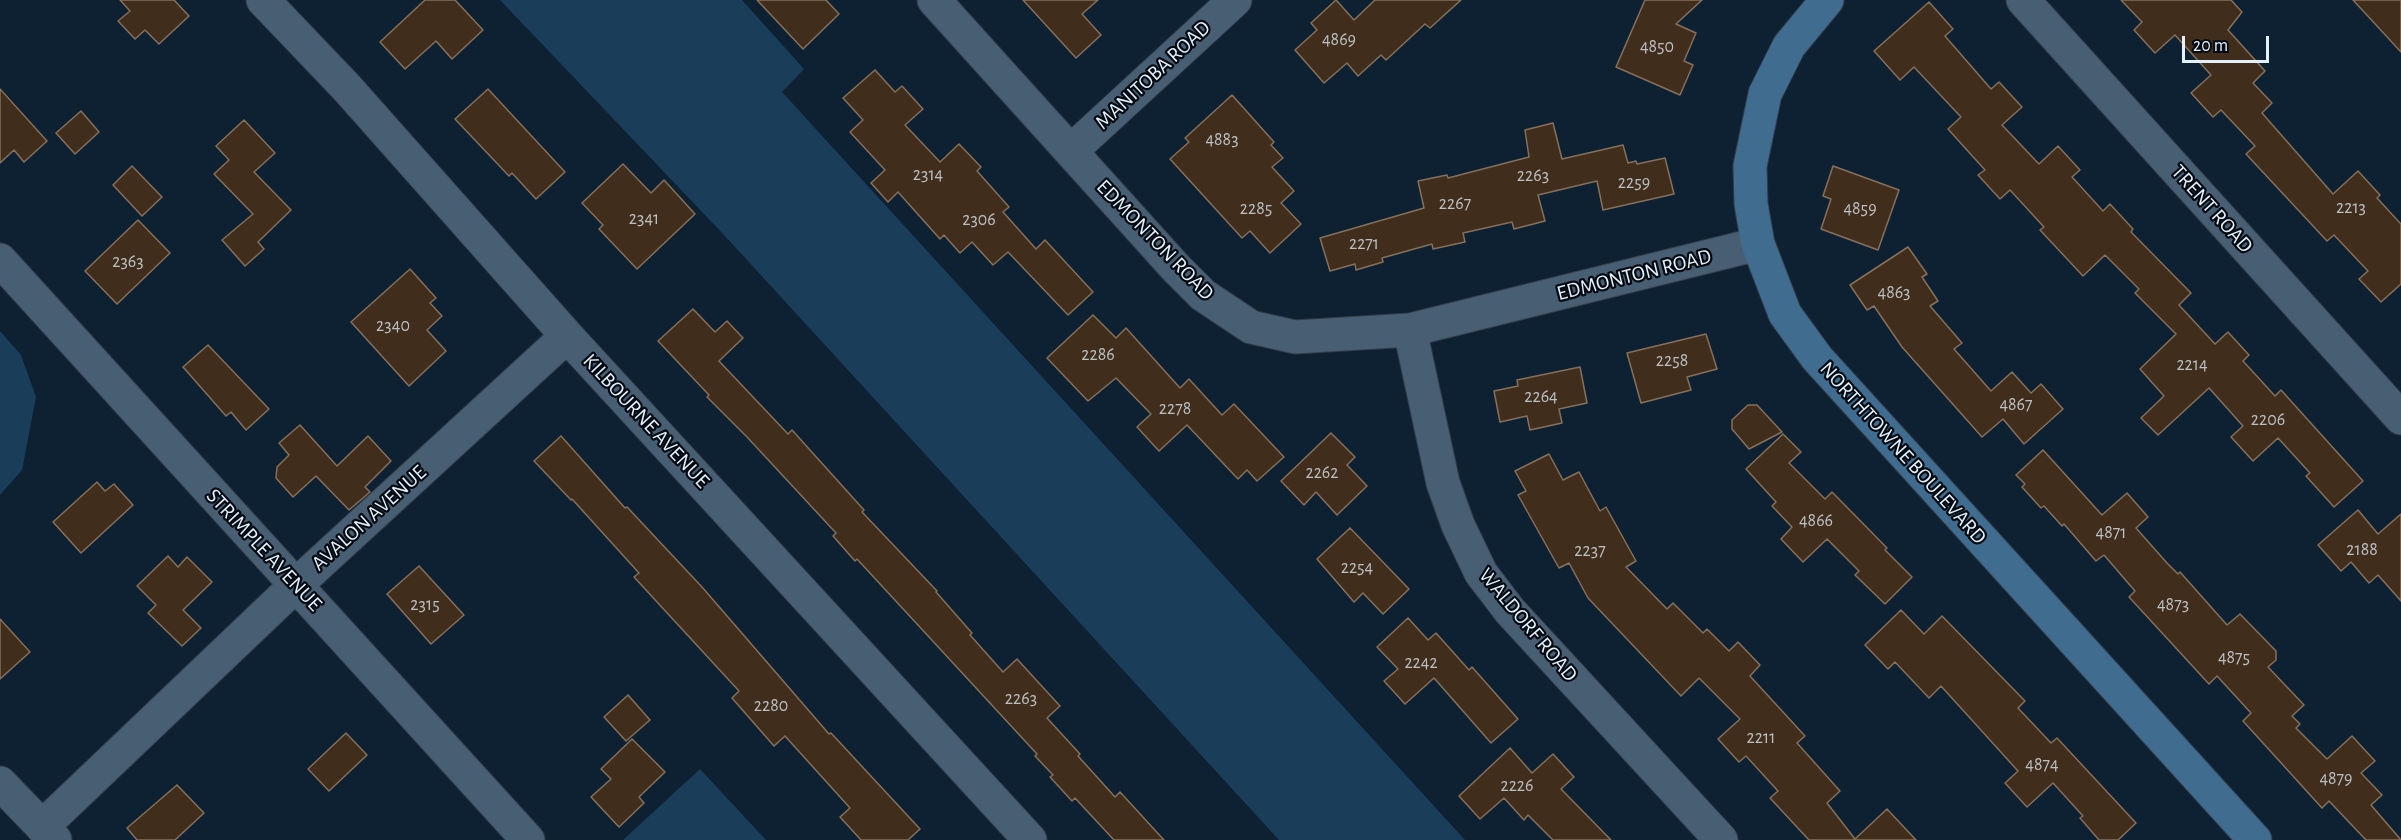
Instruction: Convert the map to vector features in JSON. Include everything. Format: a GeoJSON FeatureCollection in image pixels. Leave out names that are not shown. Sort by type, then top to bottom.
{"type":"FeatureCollection","features":[{"type":"Feature","properties":{"kind":"street","name":"KILBOURNE AVENUE"},"geometry":{"type":"LineString","coordinates":[[263,0],[347,88],[567,336],[1030,840]]}},
{"type":"Feature","properties":{"kind":"street","name":"EDMONTON ROAD"},"geometry":{"type":"LineString","coordinates":[[934,0],[1203,295],[1251,327],[1295,337],[1410,330],[1758,244]]}},
{"type":"Feature","properties":{"kind":"street","name":"MANITOBA ROAD"},"geometry":{"type":"LineString","coordinates":[[1071,151],[1235,0]]}},
{"type":"Feature","properties":{"kind":"street","name":"NORTHTOWNE BOULEVARD"},"geometry":{"type":"LineString","coordinates":[[1827,0],[1789,46],[1765,94],[1750,166],[1751,204],[1758,244],[1785,314],[1817,358],[2255,840]]}},
{"type":"Feature","properties":{"kind":"street","name":"TRENT ROAD"},"geometry":{"type":"LineString","coordinates":[[2023,0],[2401,418]]}},
{"type":"Feature","properties":{"kind":"street","name":"STRIMPLE AVENUE"},"geometry":{"type":"LineString","coordinates":[[0,261],[528,840]]}},
{"type":"Feature","properties":{"kind":"street","name":"WALDORF ROAD"},"geometry":{"type":"LineString","coordinates":[[1410,330],[1443,483],[1458,525],[1481,573],[1510,611],[1720,840]]}},
{"type":"Feature","properties":{"kind":"street","name":"AVALON AVENUE"},"geometry":{"type":"LineString","coordinates":[[48,833],[296,585],[567,336]]}},
{"type":"Feature","properties":{"kind":"street"},"geometry":{"type":"LineString","coordinates":[[0,783],[48,833]]}},
{"type":"Feature","properties":{"kind":"shaded area"},"geometry":{"type":"Polygon","coordinates":[[[500,0],[742,0],[804,69],[782,92],[1465,840],[1279,840],[725,236],[500,0]]]}},
{"type":"Feature","properties":{"kind":"shaded area"},"geometry":{"type":"Polygon","coordinates":[[[0,331],[21,355],[36,397],[22,470],[0,495],[0,331]]]}},
{"type":"Feature","properties":{"kind":"shaded area"},"geometry":{"type":"Polygon","coordinates":[[[700,769],[766,840],[623,840],[700,769]]]}},
{"type":"Feature","properties":{"kind":"building"},"geometry":{"type":"Polygon","coordinates":[[[120,0],[174,0],[189,16],[159,44],[145,30],[135,39],[118,21],[130,11],[120,0]]]}},
{"type":"Feature","properties":{"kind":"building"},"geometry":{"type":"Polygon","coordinates":[[[425,0],[455,0],[483,30],[452,59],[436,41],[405,69],[380,42],[425,0]]]}},
{"type":"Feature","properties":{"kind":"building"},"geometry":{"type":"Polygon","coordinates":[[[757,0],[826,0],[839,14],[803,49],[757,0]]]}},
{"type":"Feature","properties":{"kind":"building"},"geometry":{"type":"Polygon","coordinates":[[[1023,0],[1098,0],[1082,14],[1101,35],[1076,58],[1023,0]]]}},
{"type":"Feature","properties":{"kind":"building"},"geometry":{"type":"Polygon","coordinates":[[[1336,0],[1354,20],[1375,0],[1461,0],[1430,28],[1425,24],[1386,60],[1381,55],[1358,76],[1347,63],[1324,83],[1295,50],[1317,30],[1311,23],[1336,0]]]}},
{"type":"Feature","properties":{"kind":"building"},"geometry":{"type":"Polygon","coordinates":[[[1645,0],[1702,0],[1676,24],[1696,33],[1684,61],[1693,65],[1680,95],[1616,67],[1645,0]]]}},
{"type":"Feature","properties":{"kind":"building"},"geometry":{"type":"Polygon","coordinates":[[[2121,0],[2231,0],[2242,12],[2228,30],[2265,71],[2253,83],[2272,103],[2262,113],[2333,194],[2358,171],[2380,195],[2377,198],[2401,224],[2401,284],[2381,302],[2359,279],[2368,271],[2334,235],[2327,241],[2246,154],[2255,146],[2221,110],[2213,117],[2191,93],[2211,75],[2175,35],[2155,53],[2134,30],[2142,22],[2121,0]]]}},
{"type":"Feature","properties":{"kind":"building"},"geometry":{"type":"Polygon","coordinates":[[[2353,0],[2401,0],[2401,52],[2353,0]]]}},
{"type":"Feature","properties":{"kind":"building"},"geometry":{"type":"Polygon","coordinates":[[[1929,2],[1953,29],[1945,36],[1991,89],[1999,82],[2022,107],[2002,125],[2039,164],[2058,146],[2080,170],[2072,177],[2103,211],[2110,204],[2133,229],[2131,232],[2191,293],[2179,305],[2215,344],[2228,332],[2249,355],[2243,361],[2275,396],[2281,390],[2363,481],[2334,507],[2306,476],[2310,473],[2278,438],[2253,461],[2231,437],[2243,426],[2209,388],[2158,435],[2141,418],[2164,396],[2140,369],[2176,334],[2135,293],[2139,289],[2105,255],[2083,276],[2040,230],[2044,227],[2010,190],[2000,199],[1978,175],[1985,170],[1948,129],[1961,117],[1914,67],[1900,80],[1874,51],[1929,2]]]}},
{"type":"Feature","properties":{"kind":"building"},"geometry":{"type":"Polygon","coordinates":[[[875,70],[895,92],[902,86],[923,109],[905,125],[940,162],[959,144],[981,167],[977,171],[1009,207],[1003,212],[1036,249],[1045,240],[1093,292],[1068,315],[1008,252],[993,265],[972,242],[960,253],[944,235],[940,239],[898,192],[888,202],[871,183],[885,170],[850,132],[863,120],[843,98],[875,70]]]}},
{"type":"Feature","properties":{"kind":"building"},"geometry":{"type":"Polygon","coordinates":[[[0,89],[47,141],[24,162],[14,150],[0,163],[0,89]]]}},
{"type":"Feature","properties":{"kind":"building"},"geometry":{"type":"Polygon","coordinates":[[[488,89],[565,172],[536,199],[512,173],[509,176],[455,119],[488,89]]]}},
{"type":"Feature","properties":{"kind":"building"},"geometry":{"type":"Polygon","coordinates":[[[1232,95],[1274,142],[1271,145],[1283,158],[1272,167],[1294,191],[1281,203],[1301,224],[1270,253],[1250,231],[1242,238],[1170,159],[1189,142],[1185,138],[1232,95]]]}},
{"type":"Feature","properties":{"kind":"building"},"geometry":{"type":"Polygon","coordinates":[[[81,111],[99,132],[75,154],[56,133],[81,111]]]}},
{"type":"Feature","properties":{"kind":"building"},"geometry":{"type":"Polygon","coordinates":[[[244,120],[275,153],[254,172],[291,210],[258,242],[264,249],[245,266],[222,240],[253,214],[214,174],[229,160],[216,146],[244,120]]]}},
{"type":"Feature","properties":{"kind":"building"},"geometry":{"type":"Polygon","coordinates":[[[1553,123],[1562,159],[1623,145],[1628,163],[1636,161],[1637,164],[1665,158],[1674,194],[1603,210],[1597,181],[1538,195],[1545,221],[1514,229],[1512,222],[1463,233],[1465,242],[1433,249],[1432,244],[1382,258],[1383,262],[1356,270],[1355,264],[1330,271],[1320,238],[1424,208],[1418,181],[1447,175],[1448,178],[1529,157],[1525,130],[1553,123]]]}},
{"type":"Feature","properties":{"kind":"building"},"geometry":{"type":"Polygon","coordinates":[[[623,164],[651,193],[664,180],[695,214],[637,269],[599,229],[603,225],[582,203],[623,164]]]}},
{"type":"Feature","properties":{"kind":"building"},"geometry":{"type":"Polygon","coordinates":[[[132,166],[162,197],[142,216],[113,185],[132,166]]]}},
{"type":"Feature","properties":{"kind":"building"},"geometry":{"type":"Polygon","coordinates":[[[1833,166],[1899,190],[1878,250],[1821,229],[1831,199],[1823,196],[1833,166]]]}},
{"type":"Feature","properties":{"kind":"building"},"geometry":{"type":"Polygon","coordinates":[[[138,220],[170,253],[117,304],[85,271],[138,220]]]}},
{"type":"Feature","properties":{"kind":"building"},"geometry":{"type":"Polygon","coordinates":[[[1908,247],[1927,274],[1922,277],[1938,301],[1930,306],[1962,343],[1954,349],[1991,391],[2012,372],[2031,393],[2041,384],[2063,409],[2024,444],[2003,419],[1982,437],[1902,347],[1874,306],[1867,310],[1850,285],[1908,247]]]}},
{"type":"Feature","properties":{"kind":"building"},"geometry":{"type":"Polygon","coordinates":[[[410,269],[436,298],[430,303],[442,316],[427,330],[446,351],[409,386],[351,322],[410,269]]]}},
{"type":"Feature","properties":{"kind":"building"},"geometry":{"type":"Polygon","coordinates":[[[693,309],[715,332],[727,321],[743,338],[719,361],[788,434],[792,430],[864,510],[862,512],[937,591],[972,633],[970,635],[1003,672],[1017,659],[1060,706],[1047,718],[1115,797],[1120,792],[1164,840],[1114,840],[1075,798],[1072,801],[1050,777],[1053,775],[1035,756],[1037,754],[857,559],[855,561],[833,536],[836,533],[707,397],[709,395],[658,341],[693,309]]]}},
{"type":"Feature","properties":{"kind":"building"},"geometry":{"type":"Polygon","coordinates":[[[1093,315],[1116,338],[1126,328],[1180,388],[1189,379],[1222,415],[1234,404],[1284,457],[1257,481],[1247,470],[1238,479],[1187,425],[1159,451],[1137,427],[1151,414],[1116,378],[1088,401],[1047,358],[1093,315]]]}},
{"type":"Feature","properties":{"kind":"building"},"geometry":{"type":"Polygon","coordinates":[[[1706,334],[1717,369],[1687,377],[1691,390],[1641,403],[1627,353],[1706,334]]]}},
{"type":"Feature","properties":{"kind":"building"},"geometry":{"type":"Polygon","coordinates":[[[208,345],[269,409],[246,430],[231,412],[226,416],[183,367],[208,345]]]}},
{"type":"Feature","properties":{"kind":"building"},"geometry":{"type":"Polygon","coordinates":[[[1580,367],[1587,403],[1559,409],[1562,423],[1530,430],[1527,416],[1500,422],[1494,391],[1518,386],[1517,380],[1580,367]]]}},
{"type":"Feature","properties":{"kind":"building"},"geometry":{"type":"Polygon","coordinates":[[[1748,405],[1757,405],[1782,432],[1749,449],[1732,429],[1732,420],[1748,405]]]}},
{"type":"Feature","properties":{"kind":"building"},"geometry":{"type":"Polygon","coordinates":[[[300,425],[337,466],[368,436],[391,461],[365,487],[370,492],[349,510],[316,476],[293,497],[276,478],[277,467],[289,455],[279,443],[300,425]]]}},
{"type":"Feature","properties":{"kind":"building"},"geometry":{"type":"Polygon","coordinates":[[[1331,433],[1355,457],[1347,465],[1367,486],[1337,515],[1316,492],[1304,505],[1281,481],[1331,433]]]}},
{"type":"Feature","properties":{"kind":"building"},"geometry":{"type":"Polygon","coordinates":[[[1783,434],[1801,452],[1789,463],[1825,499],[1832,492],[1912,577],[1885,604],[1855,575],[1859,571],[1827,539],[1803,562],[1781,539],[1792,527],[1772,506],[1776,502],[1746,469],[1783,434]]]}},
{"type":"Feature","properties":{"kind":"building"},"geometry":{"type":"Polygon","coordinates":[[[561,436],[625,508],[627,507],[702,587],[829,734],[831,733],[920,829],[908,840],[861,840],[840,817],[850,808],[785,736],[774,746],[732,698],[739,691],[634,577],[639,573],[534,461],[561,436]]]}},
{"type":"Feature","properties":{"kind":"building"},"geometry":{"type":"Polygon","coordinates":[[[2043,450],[2102,515],[2127,493],[2148,517],[2136,528],[2167,563],[2178,574],[2180,572],[2227,625],[2240,614],[2276,651],[2276,660],[2268,667],[2304,705],[2292,716],[2300,724],[2296,728],[2327,759],[2352,736],[2375,761],[2361,773],[2382,795],[2371,805],[2401,840],[2366,840],[2329,801],[2322,808],[2243,721],[2251,713],[2217,676],[2209,684],[2129,597],[2135,591],[2104,555],[2096,561],[2064,524],[2062,526],[2044,506],[2041,508],[2022,487],[2025,484],[2016,475],[2043,450]]]}},
{"type":"Feature","properties":{"kind":"building"},"geometry":{"type":"Polygon","coordinates":[[[1549,454],[1563,480],[1579,472],[1600,511],[1606,507],[1636,561],[1626,567],[1667,609],[1673,603],[1703,633],[1707,629],[1729,651],[1738,642],[1760,665],[1750,676],[1805,736],[1797,743],[1840,791],[1827,803],[1855,839],[1887,809],[1916,840],[1809,840],[1770,798],[1778,791],[1746,756],[1739,762],[1718,739],[1740,719],[1699,678],[1681,696],[1588,598],[1569,563],[1559,568],[1518,495],[1526,491],[1515,471],[1549,454]]]}},
{"type":"Feature","properties":{"kind":"building"},"geometry":{"type":"Polygon","coordinates":[[[97,482],[105,491],[114,484],[133,505],[81,553],[53,522],[97,482]]]}},
{"type":"Feature","properties":{"kind":"building"},"geometry":{"type":"Polygon","coordinates":[[[2358,510],[2378,534],[2401,514],[2401,601],[2378,575],[2369,583],[2351,562],[2341,571],[2318,545],[2358,510]]]}},
{"type":"Feature","properties":{"kind":"building"},"geometry":{"type":"Polygon","coordinates":[[[1350,528],[1409,589],[1383,614],[1363,593],[1354,602],[1317,559],[1350,528]]]}},
{"type":"Feature","properties":{"kind":"building"},"geometry":{"type":"Polygon","coordinates":[[[168,556],[178,567],[187,557],[212,582],[183,610],[201,628],[182,646],[148,613],[156,605],[137,586],[168,556]]]}},
{"type":"Feature","properties":{"kind":"building"},"geometry":{"type":"Polygon","coordinates":[[[419,566],[464,615],[431,644],[387,594],[419,566]]]}},
{"type":"Feature","properties":{"kind":"building"},"geometry":{"type":"Polygon","coordinates":[[[1901,610],[1924,634],[1942,616],[2025,701],[2018,708],[2051,743],[2057,738],[2136,823],[2118,840],[2099,840],[2080,818],[2083,816],[2053,783],[2027,807],[2005,783],[2018,771],[1941,686],[1929,698],[1895,662],[1888,669],[1865,645],[1901,610]]]}},
{"type":"Feature","properties":{"kind":"building"},"geometry":{"type":"Polygon","coordinates":[[[1408,618],[1428,640],[1436,633],[1469,670],[1472,667],[1518,719],[1491,743],[1434,678],[1405,704],[1384,681],[1398,669],[1377,647],[1408,618]]]}},
{"type":"Feature","properties":{"kind":"building"},"geometry":{"type":"Polygon","coordinates":[[[0,619],[30,652],[0,679],[0,619]]]}},
{"type":"Feature","properties":{"kind":"building"},"geometry":{"type":"Polygon","coordinates":[[[628,695],[650,720],[626,741],[604,717],[628,695]]]}},
{"type":"Feature","properties":{"kind":"building"},"geometry":{"type":"Polygon","coordinates":[[[346,733],[367,755],[329,791],[308,769],[346,733]]]}},
{"type":"Feature","properties":{"kind":"building"},"geometry":{"type":"Polygon","coordinates":[[[632,739],[665,772],[639,797],[644,803],[619,827],[591,797],[611,779],[601,769],[632,739]]]}},
{"type":"Feature","properties":{"kind":"building"},"geometry":{"type":"Polygon","coordinates":[[[1510,748],[1532,773],[1553,754],[1574,777],[1561,789],[1611,840],[1553,840],[1528,815],[1524,820],[1504,798],[1480,819],[1459,796],[1510,748]]]}},
{"type":"Feature","properties":{"kind":"building"},"geometry":{"type":"Polygon","coordinates":[[[177,785],[204,813],[175,840],[137,840],[127,828],[177,785]]]}}]}
